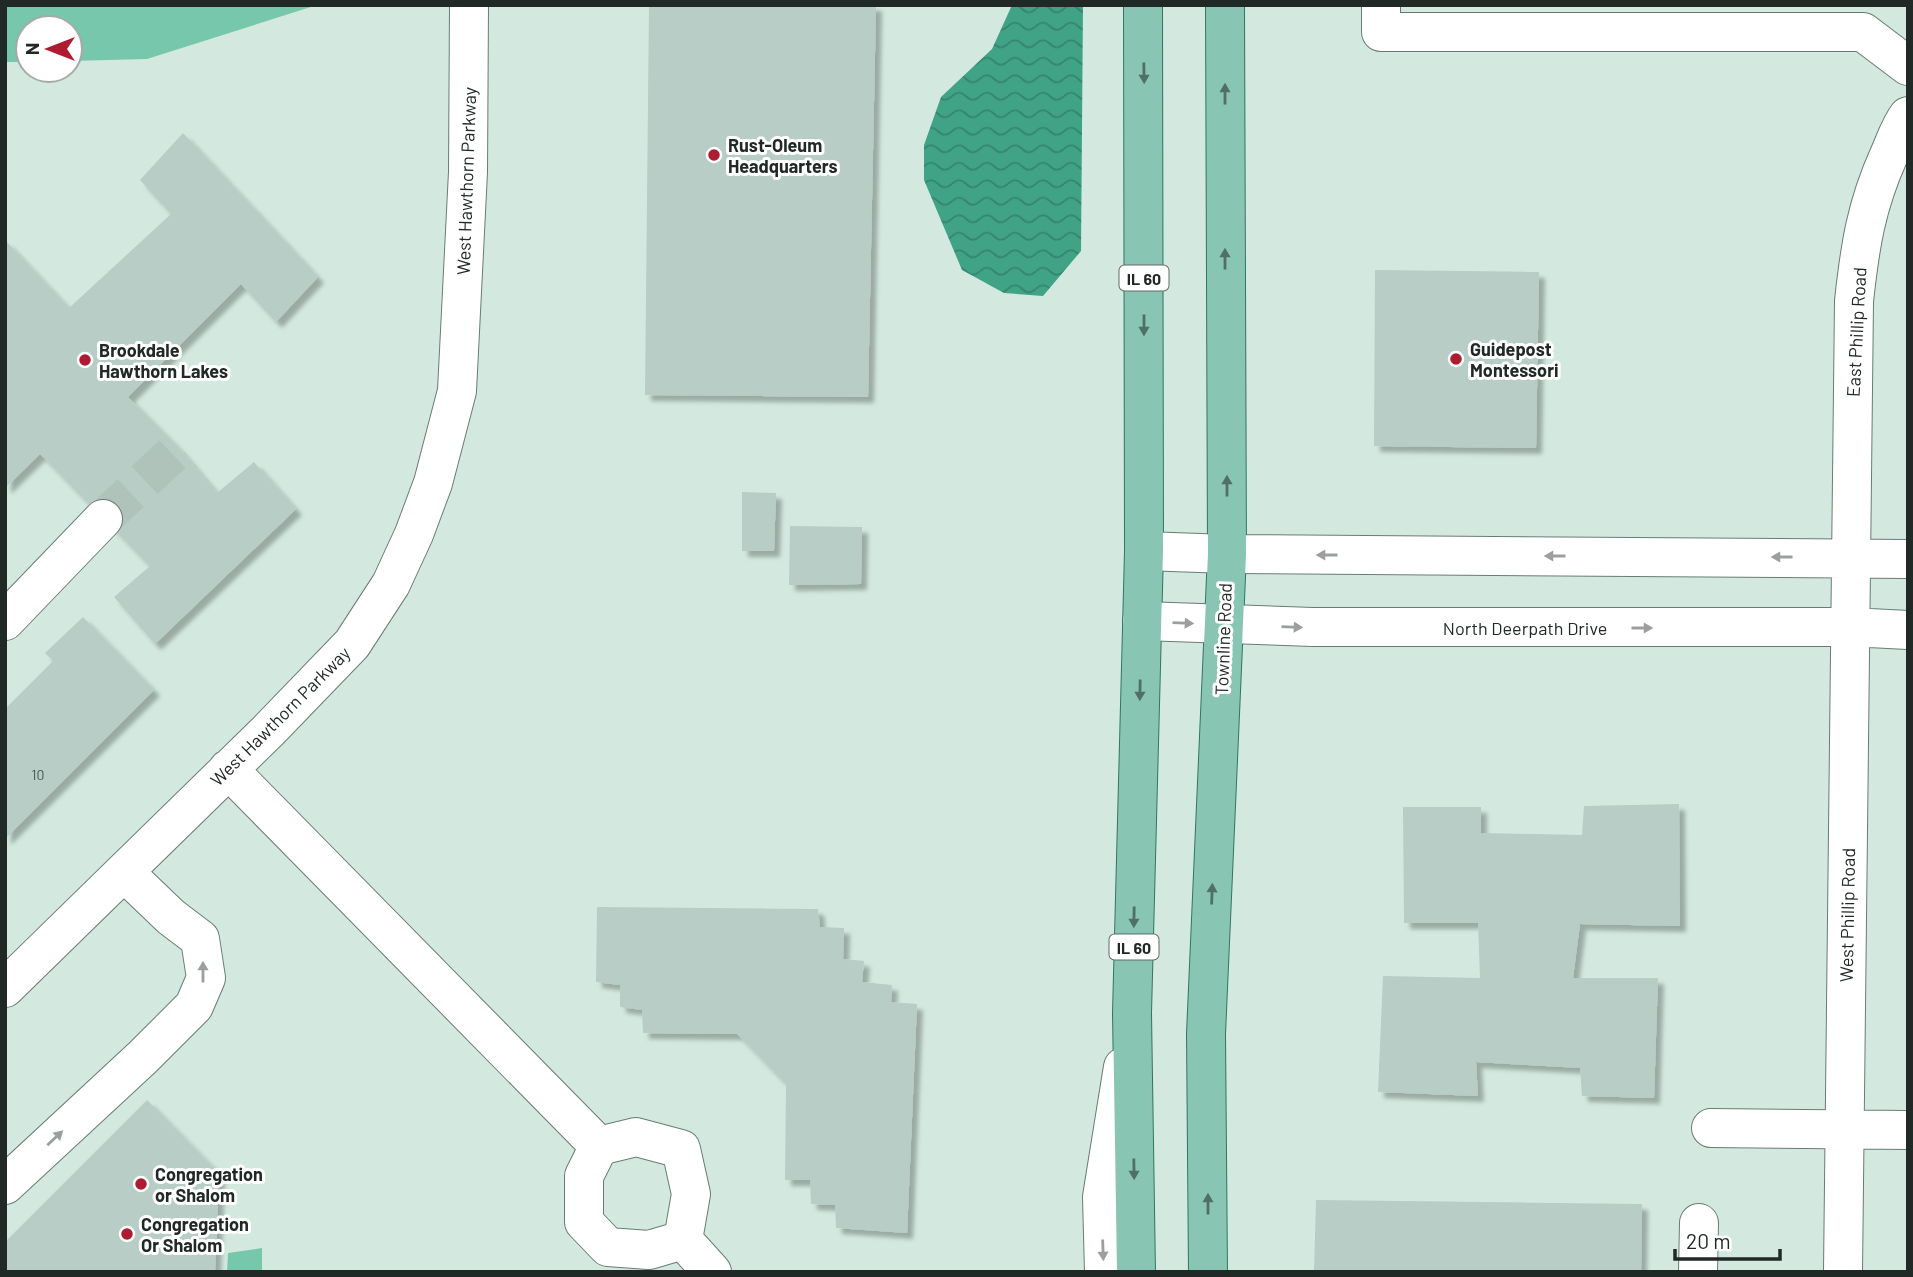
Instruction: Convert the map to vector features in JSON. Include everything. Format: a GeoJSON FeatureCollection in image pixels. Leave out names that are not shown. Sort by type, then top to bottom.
{"type":"FeatureCollection","features":[{"type":"Feature","properties":{"kind":"main road","name":"IL 60"},"geometry":{"type":"LineString","coordinates":[[1136,1272],[1132,1013],[1144,551],[1143,5]]}},
{"type":"Feature","properties":{"kind":"main road","name":"Townline Road"},"geometry":{"type":"LineString","coordinates":[[1208,1272],[1206,1034],[1227,554],[1225,5]]}},
{"type":"Feature","properties":{"kind":"street","name":"West Hawthorn Parkway"},"geometry":{"type":"LineString","coordinates":[[6,987],[352,644],[391,584],[433,483],[457,391],[468,172],[469,5]]}},
{"type":"Feature","properties":{"kind":"street"},"geometry":{"type":"LineString","coordinates":[[1381,5],[1381,32],[1860,18],[1908,66]]}},
{"type":"Feature","properties":{"kind":"street","name":"East Phillip Road"},"geometry":{"type":"LineString","coordinates":[[1851,558],[1854,301],[1861,239],[1879,178],[1906,121]]}},
{"type":"Feature","properties":{"kind":"street"},"geometry":{"type":"LineString","coordinates":[[5,621],[103,519]]}},
{"type":"Feature","properties":{"kind":"street"},"geometry":{"type":"LineString","coordinates":[[1144,551],[1227,554],[1908,559]]}},
{"type":"Feature","properties":{"kind":"street","name":"West Phillip Road"},"geometry":{"type":"LineString","coordinates":[[1843,1272],[1851,558]]}},
{"type":"Feature","properties":{"kind":"street","name":"North Deerpath Drive"},"geometry":{"type":"LineString","coordinates":[[1142,621],[1314,628],[1908,630]]}},
{"type":"Feature","properties":{"kind":"street"},"geometry":{"type":"LineString","coordinates":[[228,769],[600,1146]]}},
{"type":"Feature","properties":{"kind":"street"},"geometry":{"type":"LineString","coordinates":[[5,1185],[194,1006],[206,978],[200,939],[171,917],[124,872]]}},
{"type":"Feature","properties":{"kind":"street"},"geometry":{"type":"LineString","coordinates":[[1104,1272],[1102,1197],[1132,1013]]}},
{"type":"Feature","properties":{"kind":"street"},"geometry":{"type":"LineString","coordinates":[[1711,1128],[1908,1130]]}},
{"type":"Feature","properties":{"kind":"street"},"geometry":{"type":"LineString","coordinates":[[636,1137],[681,1149],[691,1194],[683,1240],[649,1250],[608,1247],[584,1222],[584,1176],[600,1146],[636,1137]]}},
{"type":"Feature","properties":{"kind":"street"},"geometry":{"type":"LineString","coordinates":[[1698,1272],[1699,1223]]}},
{"type":"Feature","properties":{"kind":"street"},"geometry":{"type":"LineString","coordinates":[[683,1240],[712,1272]]}},
{"type":"Feature","properties":{"kind":"shaded area"},"geometry":{"type":"Polygon","coordinates":[[[5,5],[317,5],[147,59],[84,61],[84,14],[14,14],[14,62],[5,62],[5,5]]]}},
{"type":"Feature","properties":{"kind":"shaded area"},"geometry":{"type":"Polygon","coordinates":[[[262,1248],[262,1272],[227,1272],[228,1253],[262,1248]]]}},
{"type":"Feature","properties":{"kind":"water"},"geometry":{"type":"Polygon","coordinates":[[[1012,5],[1083,5],[1081,251],[1043,296],[1004,293],[962,270],[924,180],[924,145],[941,97],[992,49],[1012,5]]]}},
{"type":"Feature","properties":{"kind":"building"},"geometry":{"type":"Polygon","coordinates":[[[649,5],[876,5],[868,397],[645,395],[649,5]]]}},
{"type":"Feature","properties":{"kind":"building","name":"Brookdale Hawthorn Lakes"},"geometry":{"type":"Polygon","coordinates":[[[183,133],[318,277],[276,322],[241,284],[128,397],[179,448],[217,493],[254,462],[296,509],[155,644],[114,597],[150,566],[40,454],[5,488],[5,240],[69,308],[171,214],[140,180],[183,133]]]}},
{"type":"Feature","properties":{"kind":"building","name":"Guidepost Montessori"},"geometry":{"type":"Polygon","coordinates":[[[1375,270],[1539,272],[1536,448],[1374,446],[1375,270]]]}},
{"type":"Feature","properties":{"kind":"building"},"geometry":{"type":"Polygon","coordinates":[[[742,492],[776,493],[774,551],[742,551],[742,492]]]}},
{"type":"Feature","properties":{"kind":"building"},"geometry":{"type":"Polygon","coordinates":[[[790,526],[862,527],[861,584],[789,585],[790,526]]]}},
{"type":"Feature","properties":{"kind":"building"},"geometry":{"type":"Polygon","coordinates":[[[83,617],[154,690],[5,839],[5,709],[53,661],[45,653],[83,617]]]}},
{"type":"Feature","properties":{"kind":"building"},"geometry":{"type":"Polygon","coordinates":[[[1679,804],[1680,926],[1580,924],[1573,978],[1658,978],[1654,1098],[1582,1096],[1580,1068],[1476,1062],[1478,1096],[1378,1092],[1383,976],[1480,978],[1478,923],[1404,923],[1403,807],[1481,807],[1481,833],[1582,835],[1584,806],[1679,804]]]}},
{"type":"Feature","properties":{"kind":"building"},"geometry":{"type":"Polygon","coordinates":[[[597,907],[818,909],[820,927],[844,928],[843,959],[864,961],[862,982],[892,985],[891,1002],[917,1004],[907,1233],[836,1228],[835,1205],[811,1204],[810,1180],[785,1180],[786,1084],[737,1034],[643,1033],[642,1010],[620,1007],[620,985],[596,982],[597,907]]]}},
{"type":"Feature","properties":{"kind":"building","name":"Congregation or Shalom"},"geometry":{"type":"Polygon","coordinates":[[[147,1100],[219,1173],[215,1272],[5,1272],[5,1242],[147,1100]]]}},
{"type":"Feature","properties":{"kind":"building"},"geometry":{"type":"Polygon","coordinates":[[[1316,1200],[1642,1204],[1641,1272],[1314,1272],[1316,1200]]]}},
{"type":"Feature","properties":{"kind":"tunnel"},"geometry":{"type":"LineString","coordinates":[[103,519],[179,448]]}},
{"type":"Feature","properties":{"kind":"place","name":"Rust-Oleum Headquarters"},"geometry":{"type":"Point","coordinates":[714,155]}},
{"type":"Feature","properties":{"kind":"place","name":"Guidepost Montessori"},"geometry":{"type":"Point","coordinates":[1456,359]}},
{"type":"Feature","properties":{"kind":"place","name":"Brookdale Hawthorn Lakes"},"geometry":{"type":"Point","coordinates":[85,360]}},
{"type":"Feature","properties":{"kind":"place","name":"Congregation or Shalom"},"geometry":{"type":"Point","coordinates":[141,1184]}},
{"type":"Feature","properties":{"kind":"place","name":"Congregation Or Shalom"},"geometry":{"type":"Point","coordinates":[127,1234]}}]}
